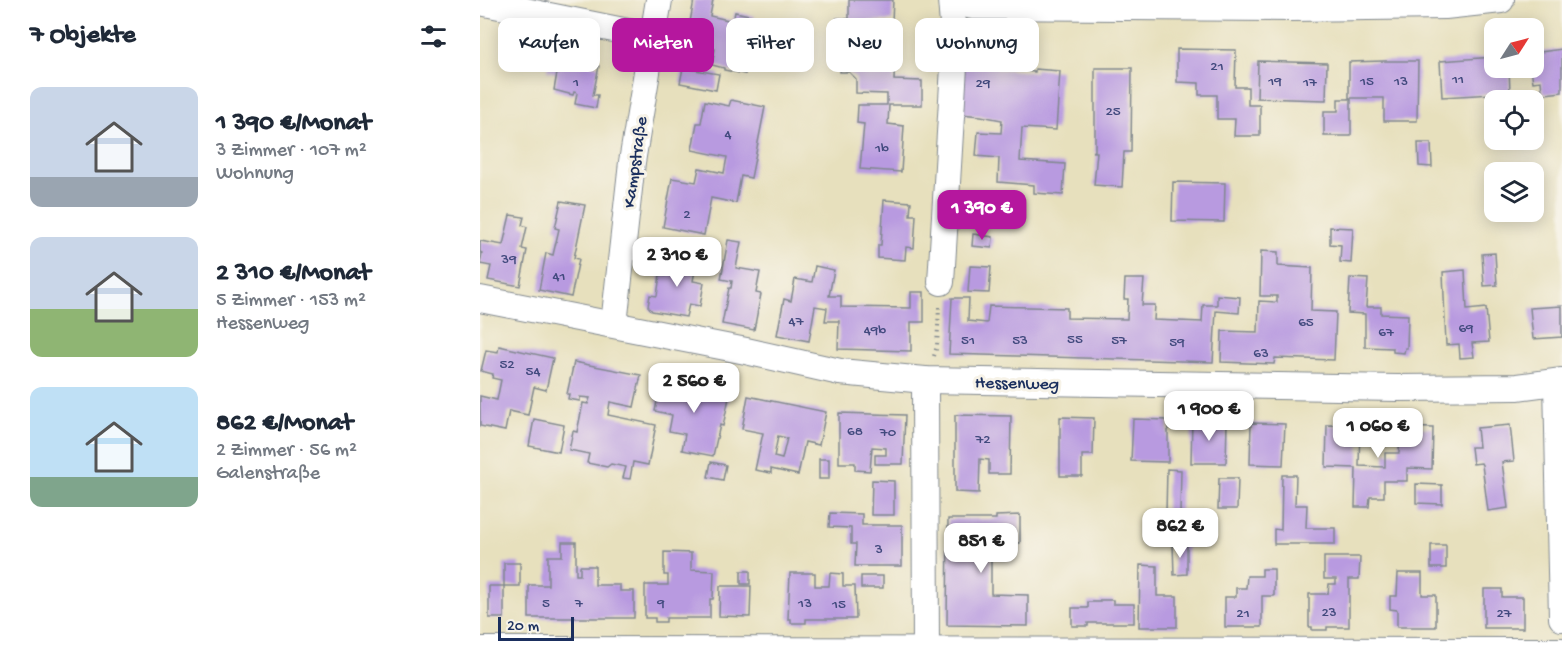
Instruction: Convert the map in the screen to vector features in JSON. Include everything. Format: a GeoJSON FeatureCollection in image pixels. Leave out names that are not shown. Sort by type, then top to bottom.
{"type":"FeatureCollection","features":[{"type":"Feature","properties":{"kind":"street","name":"Kampstraße"},"geometry":{"type":"LineString","coordinates":[[656,18],[658,0]]}},
{"type":"Feature","properties":{"kind":"street"},"geometry":{"type":"LineString","coordinates":[[941,282],[954,50],[952,1],[972,6],[1292,8],[1445,6],[1501,0]]}},
{"type":"Feature","properties":{"kind":"street"},"geometry":{"type":"LineString","coordinates":[[480,2],[612,29]]}},
{"type":"Feature","properties":{"kind":"street","name":"Kampstraße"},"geometry":{"type":"LineString","coordinates":[[614,324],[632,162],[647,72]]}},
{"type":"Feature","properties":{"kind":"street","name":"Hessenweg"},"geometry":{"type":"LineString","coordinates":[[480,299],[614,324],[840,372],[925,380],[1396,388],[1517,387],[1559,381]]}},
{"type":"Feature","properties":{"kind":"street"},"geometry":{"type":"LineString","coordinates":[[925,380],[926,653]]}},
{"type":"Feature","properties":{"kind":"street"},"geometry":{"type":"LineString","coordinates":[[1559,381],[1562,618]]}},
{"type":"Feature","properties":{"kind":"street"},"geometry":{"type":"LineString","coordinates":[[480,650],[926,653],[1562,651]]}},
{"type":"Feature","properties":{"kind":"path"},"geometry":{"type":"LineString","coordinates":[[925,380],[937,346],[941,282]]}},
{"type":"Feature","properties":{"kind":"building"},"geometry":{"type":"Polygon","coordinates":[[[694,0],[713,0],[710,16],[726,19],[726,70],[714,66],[714,18],[691,18],[694,0]]]}},
{"type":"Feature","properties":{"kind":"building"},"geometry":{"type":"Polygon","coordinates":[[[849,0],[893,0],[892,18],[849,18],[849,0]]]}},
{"type":"Feature","properties":{"kind":"building"},"geometry":{"type":"Polygon","coordinates":[[[735,12],[754,16],[754,18],[734,18],[735,12]]]}},
{"type":"Feature","properties":{"kind":"building"},"geometry":{"type":"Polygon","coordinates":[[[1177,49],[1236,50],[1235,87],[1248,87],[1248,105],[1260,105],[1260,136],[1234,136],[1235,119],[1217,119],[1217,95],[1199,95],[1199,83],[1177,82],[1177,49]]]}},
{"type":"Feature","properties":{"kind":"building"},"geometry":{"type":"Polygon","coordinates":[[[1562,49],[1562,92],[1545,94],[1541,81],[1533,82],[1532,78],[1544,78],[1544,51],[1562,49]]]}},
{"type":"Feature","properties":{"kind":"building"},"geometry":{"type":"Polygon","coordinates":[[[1484,58],[1484,78],[1509,78],[1510,90],[1484,90],[1484,95],[1442,97],[1440,61],[1484,58]]]}},
{"type":"Feature","properties":{"kind":"building"},"geometry":{"type":"Polygon","coordinates":[[[1258,61],[1327,63],[1326,100],[1257,98],[1258,61]]]}},
{"type":"Feature","properties":{"kind":"building"},"geometry":{"type":"Polygon","coordinates":[[[1418,61],[1417,121],[1384,121],[1384,98],[1349,98],[1349,62],[1418,61]]]}},
{"type":"Feature","properties":{"kind":"building"},"geometry":{"type":"Polygon","coordinates":[[[1095,68],[1132,68],[1131,152],[1124,152],[1122,187],[1094,185],[1097,152],[1092,152],[1095,151],[1095,68]]]}},
{"type":"Feature","properties":{"kind":"building"},"geometry":{"type":"Polygon","coordinates":[[[1039,69],[1060,71],[1056,130],[1022,128],[1020,161],[1065,164],[1063,195],[1034,193],[1034,185],[998,182],[999,158],[976,156],[978,132],[1001,133],[1002,120],[961,114],[962,72],[1039,72],[1039,69]]]}},
{"type":"Feature","properties":{"kind":"building"},"geometry":{"type":"Polygon","coordinates":[[[552,72],[598,72],[593,95],[598,95],[596,108],[575,104],[577,93],[574,92],[573,95],[554,90],[557,73],[552,72]]]}},
{"type":"Feature","properties":{"kind":"building"},"geometry":{"type":"Polygon","coordinates":[[[682,72],[719,74],[716,90],[680,83],[682,72]]]}},
{"type":"Feature","properties":{"kind":"building"},"geometry":{"type":"Polygon","coordinates":[[[849,72],[894,72],[894,80],[922,81],[922,105],[889,105],[888,124],[904,126],[901,172],[860,169],[864,124],[857,123],[858,105],[887,105],[887,94],[856,93],[856,79],[849,72]]]}},
{"type":"Feature","properties":{"kind":"building"},"geometry":{"type":"Polygon","coordinates":[[[1338,99],[1351,99],[1351,136],[1324,136],[1324,111],[1338,111],[1338,99]]]}},
{"type":"Feature","properties":{"kind":"building"},"geometry":{"type":"Polygon","coordinates":[[[731,100],[765,107],[751,178],[741,176],[736,203],[711,198],[704,235],[663,227],[672,178],[696,182],[699,168],[724,173],[727,157],[692,150],[697,123],[701,123],[705,101],[729,106],[731,100]]]}},
{"type":"Feature","properties":{"kind":"building"},"geometry":{"type":"Polygon","coordinates":[[[1418,143],[1431,143],[1432,167],[1419,166],[1418,143]]]}},
{"type":"Feature","properties":{"kind":"building"},"geometry":{"type":"Polygon","coordinates":[[[1173,182],[1225,183],[1224,222],[1172,221],[1173,182]]]}},
{"type":"Feature","properties":{"kind":"building"},"geometry":{"type":"Polygon","coordinates":[[[884,200],[911,202],[910,215],[916,215],[914,248],[906,247],[905,260],[878,258],[884,200]]]}},
{"type":"Feature","properties":{"kind":"building"},"geometry":{"type":"Polygon","coordinates":[[[561,201],[585,205],[574,258],[579,259],[571,297],[539,290],[546,253],[553,255],[559,229],[555,228],[561,201]]]}},
{"type":"Feature","properties":{"kind":"building"},"geometry":{"type":"Polygon","coordinates":[[[510,215],[524,217],[522,225],[527,227],[522,249],[527,250],[520,286],[488,280],[491,266],[480,264],[482,253],[480,252],[480,241],[503,245],[510,215]]]}},
{"type":"Feature","properties":{"kind":"building"},"geometry":{"type":"Polygon","coordinates":[[[1330,227],[1353,228],[1351,263],[1340,262],[1341,245],[1330,244],[1330,227]]]}},
{"type":"Feature","properties":{"kind":"building"},"geometry":{"type":"Polygon","coordinates":[[[973,234],[993,237],[992,248],[972,246],[973,234]]]}},
{"type":"Feature","properties":{"kind":"building"},"geometry":{"type":"Polygon","coordinates":[[[728,240],[741,242],[736,268],[760,272],[756,293],[761,294],[754,330],[722,324],[732,281],[721,279],[728,240]]]}},
{"type":"Feature","properties":{"kind":"building"},"geometry":{"type":"Polygon","coordinates":[[[1261,251],[1278,252],[1278,266],[1312,268],[1311,311],[1336,312],[1334,360],[1275,358],[1274,364],[1221,362],[1222,331],[1258,332],[1259,301],[1277,302],[1277,296],[1260,296],[1261,251]]]}},
{"type":"Feature","properties":{"kind":"building"},"geometry":{"type":"Polygon","coordinates":[[[1495,253],[1497,285],[1484,286],[1482,254],[1495,253]]]}},
{"type":"Feature","properties":{"kind":"building"},"geometry":{"type":"Polygon","coordinates":[[[669,254],[697,260],[693,281],[704,283],[700,306],[689,304],[686,317],[652,311],[648,306],[650,295],[657,296],[660,275],[665,276],[669,254]]]}},
{"type":"Feature","properties":{"kind":"building"},"geometry":{"type":"Polygon","coordinates":[[[815,266],[834,270],[829,296],[841,296],[841,307],[911,308],[911,292],[924,292],[924,322],[911,322],[911,351],[838,349],[839,321],[825,321],[827,308],[815,306],[809,341],[777,335],[784,299],[791,301],[795,279],[812,282],[815,266]]]}},
{"type":"Feature","properties":{"kind":"building"},"geometry":{"type":"Polygon","coordinates":[[[970,266],[991,267],[989,293],[968,292],[970,266]]]}},
{"type":"Feature","properties":{"kind":"building"},"geometry":{"type":"Polygon","coordinates":[[[1465,270],[1467,310],[1486,308],[1489,342],[1472,343],[1474,357],[1460,358],[1459,344],[1446,345],[1443,272],[1465,270]]]}},
{"type":"Feature","properties":{"kind":"building"},"geometry":{"type":"Polygon","coordinates":[[[1350,278],[1368,279],[1366,307],[1381,307],[1381,314],[1408,315],[1407,348],[1404,353],[1393,352],[1393,348],[1365,347],[1365,314],[1348,313],[1350,278]]]}},
{"type":"Feature","properties":{"kind":"building"},"geometry":{"type":"Polygon","coordinates":[[[1125,279],[1144,279],[1142,305],[1155,305],[1154,320],[1202,322],[1203,305],[1217,305],[1217,295],[1240,297],[1239,313],[1216,311],[1213,362],[949,354],[952,298],[969,298],[968,321],[987,323],[989,306],[1067,308],[1067,318],[1127,319],[1128,299],[1124,299],[1125,279]]]}},
{"type":"Feature","properties":{"kind":"building"},"geometry":{"type":"Polygon","coordinates":[[[1562,306],[1562,337],[1533,339],[1530,308],[1562,306]]]}},
{"type":"Feature","properties":{"kind":"building"},"geometry":{"type":"Polygon","coordinates":[[[499,346],[553,358],[546,390],[534,387],[528,415],[509,411],[505,431],[480,426],[480,396],[497,400],[501,380],[492,378],[493,374],[481,371],[486,350],[498,352],[499,346]]]}},
{"type":"Feature","properties":{"kind":"building"},"geometry":{"type":"Polygon","coordinates":[[[574,362],[641,375],[634,407],[610,402],[608,415],[656,425],[648,465],[633,462],[630,479],[623,478],[626,467],[611,464],[607,467],[587,463],[589,454],[569,450],[573,431],[577,432],[583,403],[588,404],[590,398],[580,397],[580,401],[568,399],[574,362]]]}},
{"type":"Feature","properties":{"kind":"building"},"geometry":{"type":"Polygon","coordinates":[[[662,379],[730,393],[723,426],[720,425],[713,456],[682,450],[685,434],[669,431],[672,415],[655,411],[662,379]]]}},
{"type":"Feature","properties":{"kind":"building"},"geometry":{"type":"Polygon","coordinates":[[[748,396],[826,412],[819,445],[805,442],[798,475],[771,469],[771,473],[755,470],[763,433],[742,429],[748,396]],[[778,436],[774,457],[782,459],[787,438],[778,436]]]}},
{"type":"Feature","properties":{"kind":"building"},"geometry":{"type":"Polygon","coordinates":[[[839,413],[905,415],[903,464],[875,464],[875,455],[886,455],[886,448],[872,447],[870,471],[855,470],[855,463],[839,463],[839,413]]]}},
{"type":"Feature","properties":{"kind":"building"},"geometry":{"type":"Polygon","coordinates":[[[955,415],[1011,416],[1010,474],[989,474],[989,460],[980,459],[979,493],[955,492],[955,415]]]}},
{"type":"Feature","properties":{"kind":"building"},"geometry":{"type":"Polygon","coordinates":[[[1060,417],[1094,418],[1093,455],[1082,455],[1082,476],[1060,476],[1060,417]]]}},
{"type":"Feature","properties":{"kind":"building"},"geometry":{"type":"Polygon","coordinates":[[[534,419],[564,425],[559,452],[529,446],[534,419]]]}},
{"type":"Feature","properties":{"kind":"building"},"geometry":{"type":"Polygon","coordinates":[[[1133,419],[1168,420],[1168,462],[1131,461],[1133,419]]]}},
{"type":"Feature","properties":{"kind":"building"},"geometry":{"type":"Polygon","coordinates":[[[1192,421],[1227,422],[1226,463],[1191,463],[1192,421]]]}},
{"type":"Feature","properties":{"kind":"building"},"geometry":{"type":"Polygon","coordinates":[[[1251,423],[1285,424],[1283,465],[1250,464],[1251,423]]]}},
{"type":"Feature","properties":{"kind":"building"},"geometry":{"type":"Polygon","coordinates":[[[1327,425],[1360,426],[1359,466],[1385,467],[1385,453],[1399,453],[1400,427],[1433,428],[1432,469],[1407,468],[1407,481],[1384,481],[1384,497],[1370,497],[1369,507],[1355,507],[1356,468],[1326,467],[1327,425]]]}},
{"type":"Feature","properties":{"kind":"building"},"geometry":{"type":"Polygon","coordinates":[[[1510,425],[1514,461],[1502,462],[1508,508],[1488,511],[1482,465],[1481,463],[1473,464],[1471,447],[1479,447],[1477,428],[1510,425]]]}},
{"type":"Feature","properties":{"kind":"building"},"geometry":{"type":"Polygon","coordinates":[[[819,459],[829,459],[829,479],[819,479],[819,459]]]}},
{"type":"Feature","properties":{"kind":"building"},"geometry":{"type":"Polygon","coordinates":[[[711,462],[726,465],[723,480],[708,477],[711,462]]]}},
{"type":"Feature","properties":{"kind":"building"},"geometry":{"type":"Polygon","coordinates":[[[1167,469],[1181,470],[1180,513],[1166,513],[1167,469]]]}},
{"type":"Feature","properties":{"kind":"building"},"geometry":{"type":"Polygon","coordinates":[[[1282,475],[1296,475],[1295,505],[1307,505],[1306,528],[1335,528],[1335,544],[1274,544],[1274,529],[1281,530],[1282,475]]]}},
{"type":"Feature","properties":{"kind":"building"},"geometry":{"type":"Polygon","coordinates":[[[1219,478],[1238,478],[1237,509],[1218,509],[1219,478]]]}},
{"type":"Feature","properties":{"kind":"building"},"geometry":{"type":"Polygon","coordinates":[[[872,480],[894,481],[894,515],[871,515],[872,480]]]}},
{"type":"Feature","properties":{"kind":"building"},"geometry":{"type":"Polygon","coordinates":[[[1416,484],[1442,485],[1442,504],[1416,503],[1416,484]]]}},
{"type":"Feature","properties":{"kind":"building"},"geometry":{"type":"Polygon","coordinates":[[[830,513],[862,514],[862,525],[902,525],[902,566],[855,566],[856,544],[851,544],[851,528],[829,527],[830,513]]]}},
{"type":"Feature","properties":{"kind":"building"},"geometry":{"type":"Polygon","coordinates":[[[1020,515],[1020,543],[991,543],[991,594],[1028,595],[1028,626],[947,625],[948,519],[996,519],[996,516],[1020,515]]]}},
{"type":"Feature","properties":{"kind":"building"},"geometry":{"type":"Polygon","coordinates":[[[562,542],[576,542],[576,575],[580,575],[580,566],[595,566],[595,585],[620,585],[620,591],[634,591],[634,618],[529,618],[529,585],[548,585],[548,556],[562,556],[562,542]]]}},
{"type":"Feature","properties":{"kind":"building"},"geometry":{"type":"Polygon","coordinates":[[[1173,544],[1187,544],[1187,574],[1174,575],[1173,544]]]}},
{"type":"Feature","properties":{"kind":"building"},"geometry":{"type":"Polygon","coordinates":[[[1431,545],[1446,545],[1446,568],[1431,568],[1431,545]]]}},
{"type":"Feature","properties":{"kind":"building"},"geometry":{"type":"Polygon","coordinates":[[[664,552],[691,553],[691,570],[714,571],[710,618],[666,618],[666,622],[655,622],[655,618],[645,618],[645,585],[668,585],[668,575],[664,575],[664,552]]]}},
{"type":"Feature","properties":{"kind":"building"},"geometry":{"type":"Polygon","coordinates":[[[1324,557],[1360,557],[1359,579],[1349,579],[1349,627],[1312,630],[1312,627],[1309,627],[1309,594],[1328,594],[1329,584],[1336,584],[1336,579],[1324,579],[1324,557]]]}},
{"type":"Feature","properties":{"kind":"building"},"geometry":{"type":"Polygon","coordinates":[[[504,563],[520,563],[520,586],[504,586],[504,563]]]}},
{"type":"Feature","properties":{"kind":"building"},"geometry":{"type":"Polygon","coordinates":[[[1140,565],[1157,566],[1157,596],[1177,596],[1177,627],[1139,627],[1140,565]]]}},
{"type":"Feature","properties":{"kind":"building"},"geometry":{"type":"Polygon","coordinates":[[[1262,569],[1274,569],[1274,596],[1262,596],[1262,627],[1225,627],[1225,597],[1236,597],[1236,588],[1246,588],[1247,576],[1262,576],[1262,569]]]}},
{"type":"Feature","properties":{"kind":"building"},"geometry":{"type":"Polygon","coordinates":[[[741,571],[750,571],[750,584],[741,584],[741,571]]]}},
{"type":"Feature","properties":{"kind":"building"},"geometry":{"type":"Polygon","coordinates":[[[790,573],[815,573],[815,586],[829,586],[830,573],[843,574],[843,586],[855,586],[856,619],[806,619],[806,623],[791,623],[791,619],[788,619],[790,573]]]}},
{"type":"Feature","properties":{"kind":"building"},"geometry":{"type":"Polygon","coordinates":[[[1398,573],[1422,573],[1422,595],[1436,595],[1436,627],[1397,627],[1397,610],[1390,609],[1390,596],[1397,596],[1398,573]]]}},
{"type":"Feature","properties":{"kind":"building"},"geometry":{"type":"Polygon","coordinates":[[[861,576],[883,576],[883,588],[861,588],[861,576]]]}},
{"type":"Feature","properties":{"kind":"building"},"geometry":{"type":"Polygon","coordinates":[[[489,586],[504,586],[504,618],[489,618],[489,586]]]}},
{"type":"Feature","properties":{"kind":"building"},"geometry":{"type":"Polygon","coordinates":[[[720,586],[751,586],[750,617],[719,616],[720,586]]]}},
{"type":"Feature","properties":{"kind":"building"},"geometry":{"type":"Polygon","coordinates":[[[1484,589],[1502,589],[1502,597],[1523,597],[1523,628],[1484,628],[1484,589]]]}},
{"type":"Feature","properties":{"kind":"building"},"geometry":{"type":"Polygon","coordinates":[[[1100,600],[1113,600],[1113,604],[1134,604],[1134,623],[1088,623],[1088,626],[1072,626],[1072,608],[1088,608],[1088,602],[1100,602],[1100,600]]]}}]}
